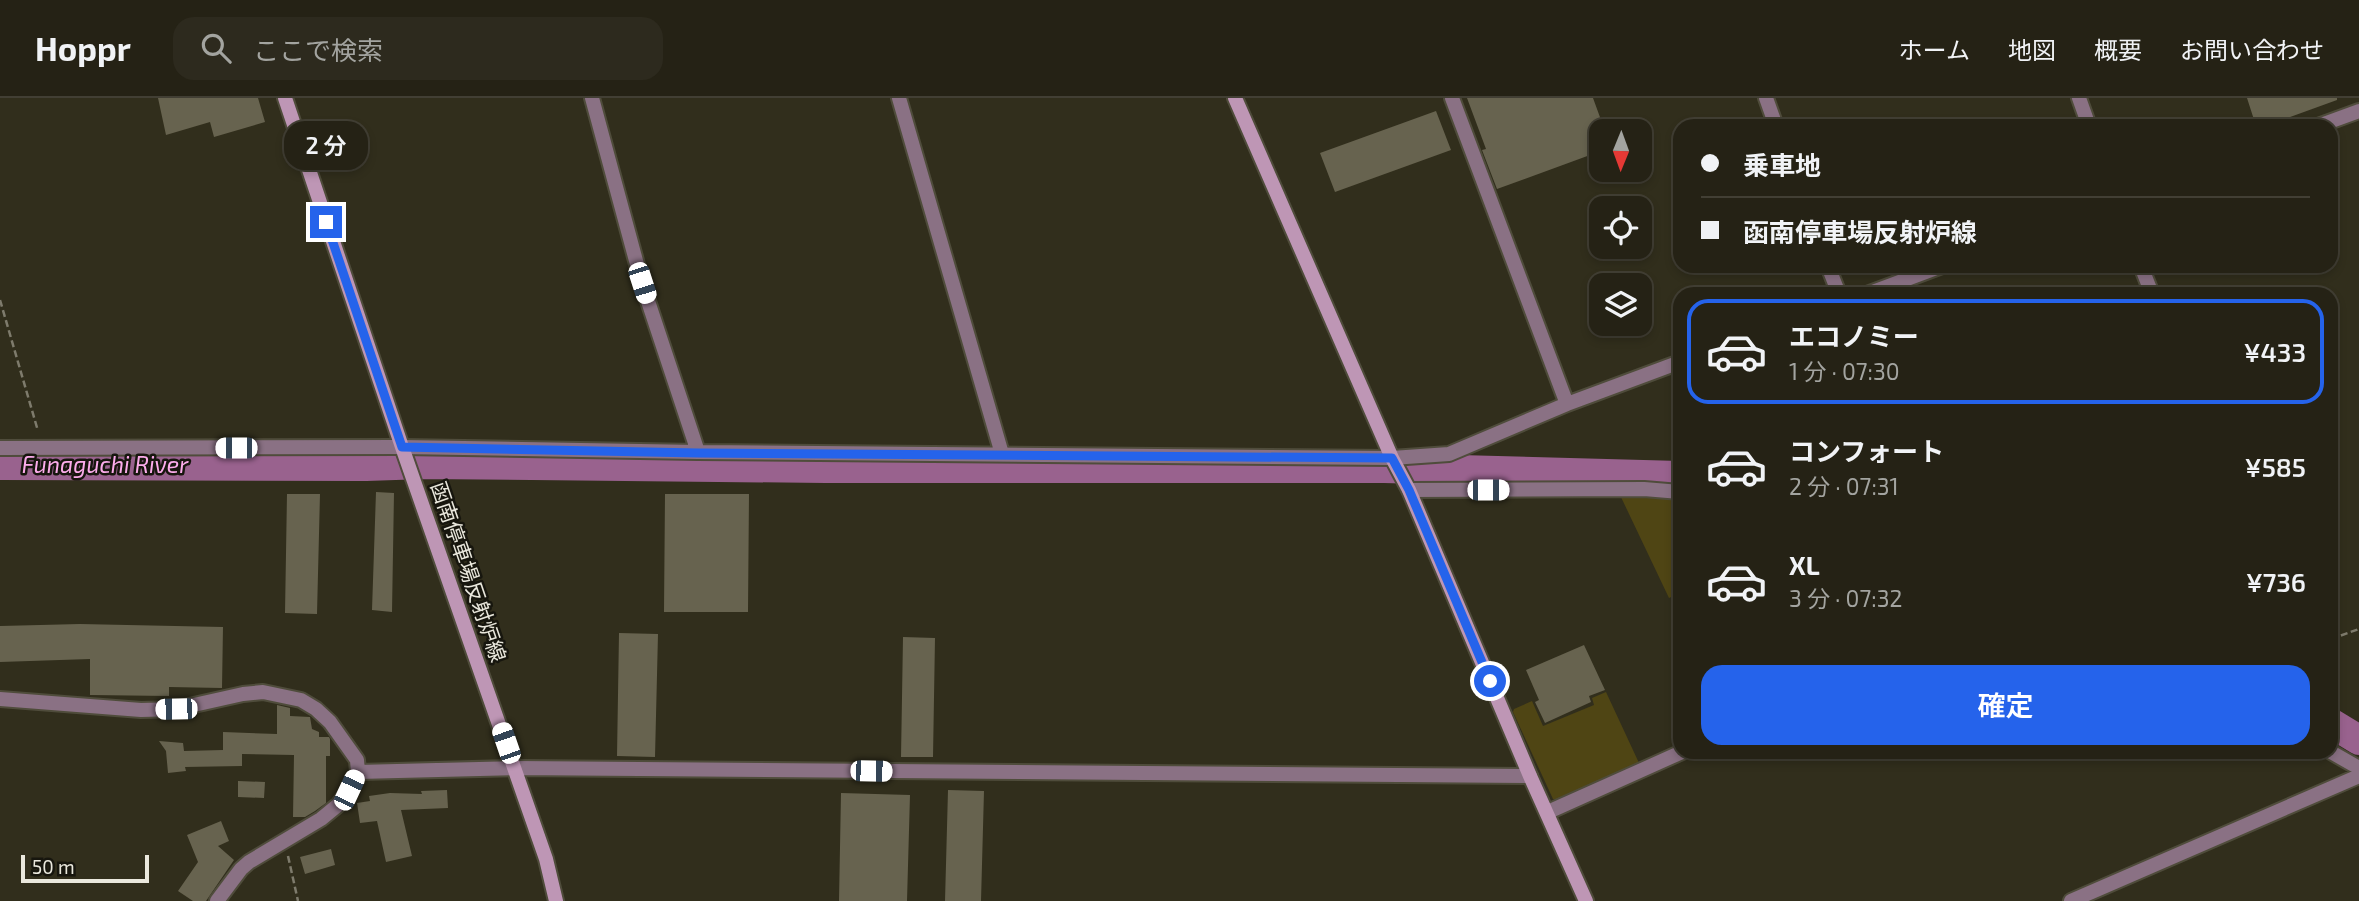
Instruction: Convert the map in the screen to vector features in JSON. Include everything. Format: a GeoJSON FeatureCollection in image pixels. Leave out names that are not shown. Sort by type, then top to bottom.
{"type":"FeatureCollection","features":[{"type":"Feature","properties":{"kind":"street","name":"函南停車場反射炉線"},"geometry":{"type":"LineString","coordinates":[[285,98],[404,452],[546,859],[556,901]]}},
{"type":"Feature","properties":{"kind":"street"},"geometry":{"type":"LineString","coordinates":[[592,98],[642,283],[698,453]]}},
{"type":"Feature","properties":{"kind":"street"},"geometry":{"type":"LineString","coordinates":[[900,98],[1002,454]]}},
{"type":"Feature","properties":{"kind":"street"},"geometry":{"type":"LineString","coordinates":[[1235,98],[1392,458],[1409,490],[1586,901]]}},
{"type":"Feature","properties":{"kind":"street"},"geometry":{"type":"LineString","coordinates":[[1452,98],[1567,404]]}},
{"type":"Feature","properties":{"kind":"street"},"geometry":{"type":"LineString","coordinates":[[1766,98],[1774,119]]}},
{"type":"Feature","properties":{"kind":"street"},"geometry":{"type":"LineString","coordinates":[[2079,98],[2086,119]]}},
{"type":"Feature","properties":{"kind":"street"},"geometry":{"type":"LineString","coordinates":[[2337,119],[2359,111]]}},
{"type":"Feature","properties":{"kind":"street"},"geometry":{"type":"LineString","coordinates":[[1886,287],[1923,273]]}},
{"type":"Feature","properties":{"kind":"street"},"geometry":{"type":"LineString","coordinates":[[0,448],[1392,458],[1449,454],[1567,404],[1673,365]]}},
{"type":"Feature","properties":{"kind":"street"},"geometry":{"type":"LineString","coordinates":[[1409,490],[1644,489],[1673,491]]}},
{"type":"Feature","properties":{"kind":"street"},"geometry":{"type":"LineString","coordinates":[[0,699],[142,710],[176,709],[263,692],[301,700],[330,722],[357,760],[358,772],[349,790],[338,805],[321,819],[285,839],[241,869],[217,901]]}},
{"type":"Feature","properties":{"kind":"street"},"geometry":{"type":"LineString","coordinates":[[1548,811],[1673,756]]}},
{"type":"Feature","properties":{"kind":"street"},"geometry":{"type":"LineString","coordinates":[[2338,756],[2359,768]]}},
{"type":"Feature","properties":{"kind":"street"},"geometry":{"type":"LineString","coordinates":[[358,772],[515,768],[1530,776]]}},
{"type":"Feature","properties":{"kind":"street"},"geometry":{"type":"LineString","coordinates":[[2071,901],[2359,776]]}},
{"type":"Feature","properties":{"kind":"path"},"geometry":{"type":"LineString","coordinates":[[0,300],[43,448]]}},
{"type":"Feature","properties":{"kind":"path"},"geometry":{"type":"LineString","coordinates":[[2338,636],[2359,629]]}},
{"type":"Feature","properties":{"kind":"path"},"geometry":{"type":"LineString","coordinates":[[285,839],[298,901]]}},
{"type":"Feature","properties":{"kind":"shaded area"},"geometry":{"type":"Polygon","coordinates":[[[1620,495],[1673,499],[1673,596],[1669,598],[1620,495]]]}},
{"type":"Feature","properties":{"kind":"shaded area"},"geometry":{"type":"Polygon","coordinates":[[[1606,692],[1639,763],[1557,800],[1553,799],[1513,712],[1514,709],[1532,701],[1543,726],[1594,705],[1592,698],[1606,692]]]}},
{"type":"Feature","properties":{"kind":"building"},"geometry":{"type":"Polygon","coordinates":[[[158,98],[258,98],[265,122],[214,137],[210,122],[166,135],[158,98]]]}},
{"type":"Feature","properties":{"kind":"building"},"geometry":{"type":"Polygon","coordinates":[[[1467,98],[1593,98],[1601,119],[1589,119],[1589,155],[1497,189],[1482,150],[1486,149],[1467,98]]]}},
{"type":"Feature","properties":{"kind":"building"},"geometry":{"type":"Polygon","coordinates":[[[2247,98],[2337,98],[2284,119],[2254,119],[2247,98]]]}},
{"type":"Feature","properties":{"kind":"building"},"geometry":{"type":"Polygon","coordinates":[[[1436,111],[1451,150],[1335,192],[1320,153],[1436,111]]]}},
{"type":"Feature","properties":{"kind":"building"},"geometry":{"type":"Polygon","coordinates":[[[376,492],[394,493],[392,612],[372,610],[376,492]]]}},
{"type":"Feature","properties":{"kind":"building"},"geometry":{"type":"Polygon","coordinates":[[[287,494],[320,494],[317,614],[285,613],[287,494]]]}},
{"type":"Feature","properties":{"kind":"building"},"geometry":{"type":"Polygon","coordinates":[[[665,494],[749,494],[748,612],[664,612],[665,494]]]}},
{"type":"Feature","properties":{"kind":"building"},"geometry":{"type":"Polygon","coordinates":[[[80,624],[223,627],[222,688],[169,687],[169,696],[90,695],[90,659],[0,662],[0,626],[80,624]]]}},
{"type":"Feature","properties":{"kind":"building"},"geometry":{"type":"Polygon","coordinates":[[[619,633],[658,634],[655,757],[617,756],[619,633]]]}},
{"type":"Feature","properties":{"kind":"building"},"geometry":{"type":"Polygon","coordinates":[[[903,637],[935,638],[933,757],[901,757],[903,637]]]}},
{"type":"Feature","properties":{"kind":"building"},"geometry":{"type":"Polygon","coordinates":[[[1584,645],[1605,690],[1589,696],[1591,702],[1545,723],[1535,702],[1539,700],[1526,670],[1584,645]]]}},
{"type":"Feature","properties":{"kind":"building"},"geometry":{"type":"Polygon","coordinates":[[[277,705],[290,708],[290,716],[310,717],[312,729],[319,732],[319,737],[330,739],[330,756],[326,756],[326,803],[315,811],[305,817],[293,817],[294,755],[242,754],[242,766],[185,767],[186,771],[168,773],[166,751],[159,741],[183,743],[184,751],[223,750],[223,732],[277,734],[277,705]]]}},
{"type":"Feature","properties":{"kind":"building"},"geometry":{"type":"Polygon","coordinates":[[[238,781],[265,782],[264,798],[238,797],[238,781]]]}},
{"type":"Feature","properties":{"kind":"building"},"geometry":{"type":"Polygon","coordinates":[[[447,790],[448,808],[401,810],[412,856],[386,862],[377,821],[360,823],[357,803],[370,801],[369,796],[447,790]]]}},
{"type":"Feature","properties":{"kind":"building"},"geometry":{"type":"Polygon","coordinates":[[[948,790],[984,791],[981,901],[945,901],[948,790]]]}},
{"type":"Feature","properties":{"kind":"building"},"geometry":{"type":"Polygon","coordinates":[[[841,793],[910,795],[907,901],[839,901],[841,793]]]}},
{"type":"Feature","properties":{"kind":"building"},"geometry":{"type":"Polygon","coordinates":[[[221,821],[229,841],[218,846],[234,860],[206,901],[193,901],[178,891],[198,862],[187,835],[221,821]]]}},
{"type":"Feature","properties":{"kind":"building"},"geometry":{"type":"Polygon","coordinates":[[[331,849],[335,865],[305,874],[300,857],[331,849]]]}},
{"type":"Feature","properties":{"kind":"waterway","name":"Funaguchi River"},"geometry":{"type":"LineString","coordinates":[[0,465],[1384,468],[1673,476]]}},
{"type":"Feature","properties":{"kind":"waterway","name":"Funaguchi River"},"geometry":{"type":"LineString","coordinates":[[2338,727],[2359,740]]}},
{"type":"Feature","properties":{"kind":"route"},"geometry":{"type":"LineString","coordinates":[[326,222],[402,447],[698,453],[1392,458],[1409,490],[1490,681]]}}]}
